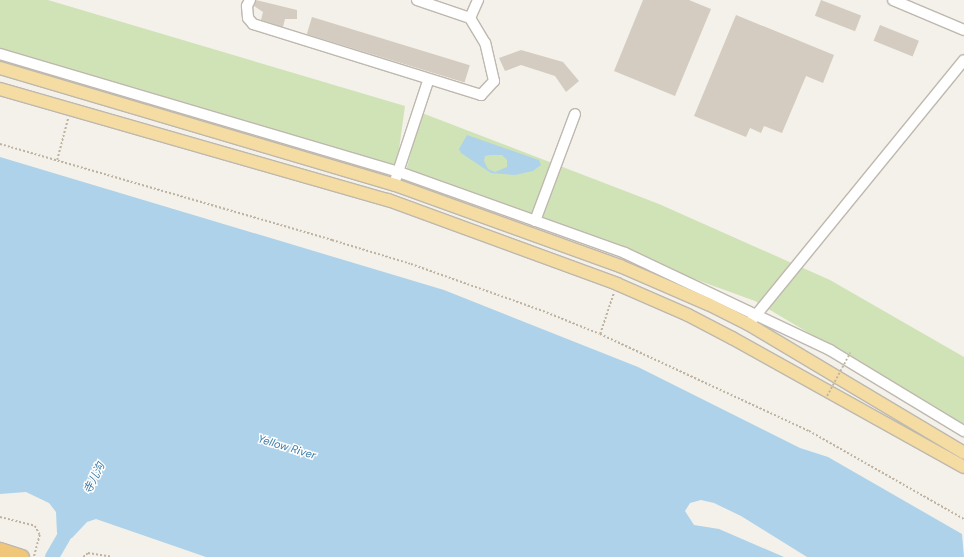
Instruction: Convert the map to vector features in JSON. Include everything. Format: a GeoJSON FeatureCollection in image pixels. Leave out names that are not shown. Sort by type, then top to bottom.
{"type":"FeatureCollection","features":[{"type":"Feature","properties":{"kind":"highway"},"geometry":{"type":"LineString","coordinates":[[0,550],[22,557]]}},
{"type":"Feature","properties":{"kind":"main road"},"geometry":{"type":"LineString","coordinates":[[0,68],[395,185],[620,266],[708,304],[748,324],[964,453]]}},
{"type":"Feature","properties":{"kind":"main road"},"geometry":{"type":"LineString","coordinates":[[0,89],[70,111],[388,200],[617,284],[688,314],[964,467]]}},
{"type":"Feature","properties":{"kind":"street"},"geometry":{"type":"LineString","coordinates":[[250,0],[247,6],[248,18],[253,24],[428,81],[481,95],[494,81],[485,43],[470,18],[417,0]]}},
{"type":"Feature","properties":{"kind":"street"},"geometry":{"type":"LineString","coordinates":[[470,18],[478,0]]}},
{"type":"Feature","properties":{"kind":"street"},"geometry":{"type":"LineString","coordinates":[[893,0],[964,30]]}},
{"type":"Feature","properties":{"kind":"street"},"geometry":{"type":"LineString","coordinates":[[0,54],[398,172],[625,253],[830,350],[964,431]]}},
{"type":"Feature","properties":{"kind":"street"},"geometry":{"type":"LineString","coordinates":[[748,324],[964,60]]}},
{"type":"Feature","properties":{"kind":"street"},"geometry":{"type":"LineString","coordinates":[[395,185],[428,81]]}},
{"type":"Feature","properties":{"kind":"street"},"geometry":{"type":"LineString","coordinates":[[535,221],[575,114]]}},
{"type":"Feature","properties":{"kind":"path"},"geometry":{"type":"LineString","coordinates":[[57,160],[70,111]]}},
{"type":"Feature","properties":{"kind":"path"},"geometry":{"type":"LineString","coordinates":[[0,144],[404,262],[600,334],[808,431],[964,519]]}},
{"type":"Feature","properties":{"kind":"path"},"geometry":{"type":"LineString","coordinates":[[600,334],[617,284]]}},
{"type":"Feature","properties":{"kind":"path"},"geometry":{"type":"LineString","coordinates":[[827,396],[850,353]]}},
{"type":"Feature","properties":{"kind":"path"},"geometry":{"type":"LineString","coordinates":[[0,517],[35,526],[40,535],[34,557]]}},
{"type":"Feature","properties":{"kind":"path"},"geometry":{"type":"LineString","coordinates":[[83,557],[88,554],[112,557]]}},
{"type":"Feature","properties":{"kind":"green space"},"geometry":{"type":"Polygon","coordinates":[[[0,0],[48,0],[405,106],[396,171],[0,50],[0,0]]]}},
{"type":"Feature","properties":{"kind":"green space"},"geometry":{"type":"Polygon","coordinates":[[[422,113],[659,204],[830,280],[964,357],[964,425],[755,301],[405,174],[422,113]]]}},
{"type":"Feature","properties":{"kind":"water"},"geometry":{"type":"Polygon","coordinates":[[[467,135],[539,160],[541,165],[533,171],[515,175],[491,173],[461,153],[459,149],[467,135]],[[502,155],[485,156],[484,161],[488,169],[495,172],[507,167],[507,160],[502,155]]]}},
{"type":"Feature","properties":{"kind":"water","name":"Yellow River"},"geometry":{"type":"Polygon","coordinates":[[[0,157],[444,290],[638,367],[800,448],[828,457],[962,534],[964,557],[807,557],[741,516],[714,503],[701,500],[690,503],[685,511],[694,525],[719,529],[784,557],[206,557],[96,519],[87,522],[72,538],[64,539],[57,533],[56,512],[49,503],[26,492],[0,494],[0,157]]]}},
{"type":"Feature","properties":{"kind":"building"},"geometry":{"type":"Polygon","coordinates":[[[256,0],[297,10],[297,19],[285,19],[283,27],[261,20],[263,12],[254,6],[256,0]]]}},
{"type":"Feature","properties":{"kind":"building"},"geometry":{"type":"Polygon","coordinates":[[[643,0],[689,0],[711,9],[675,96],[614,71],[643,0]]]}},
{"type":"Feature","properties":{"kind":"building"},"geometry":{"type":"Polygon","coordinates":[[[821,0],[861,15],[855,31],[815,16],[821,0]]]}},
{"type":"Feature","properties":{"kind":"building"},"geometry":{"type":"Polygon","coordinates":[[[736,15],[834,55],[823,83],[806,76],[782,133],[764,126],[761,133],[750,128],[746,137],[694,116],[736,15]]]}},
{"type":"Feature","properties":{"kind":"building"},"geometry":{"type":"Polygon","coordinates":[[[312,17],[470,65],[465,82],[307,34],[312,17]]]}},
{"type":"Feature","properties":{"kind":"building"},"geometry":{"type":"Polygon","coordinates":[[[880,25],[919,41],[913,56],[874,41],[880,25]]]}},
{"type":"Feature","properties":{"kind":"building"},"geometry":{"type":"Polygon","coordinates":[[[521,50],[563,62],[579,81],[566,92],[555,76],[521,65],[505,71],[499,58],[521,50]]]}},
{"type":"Feature","properties":{"kind":"waterway","name":"寺儿沟"},"geometry":{"type":"LineString","coordinates":[[52,557],[72,523]]}}]}
